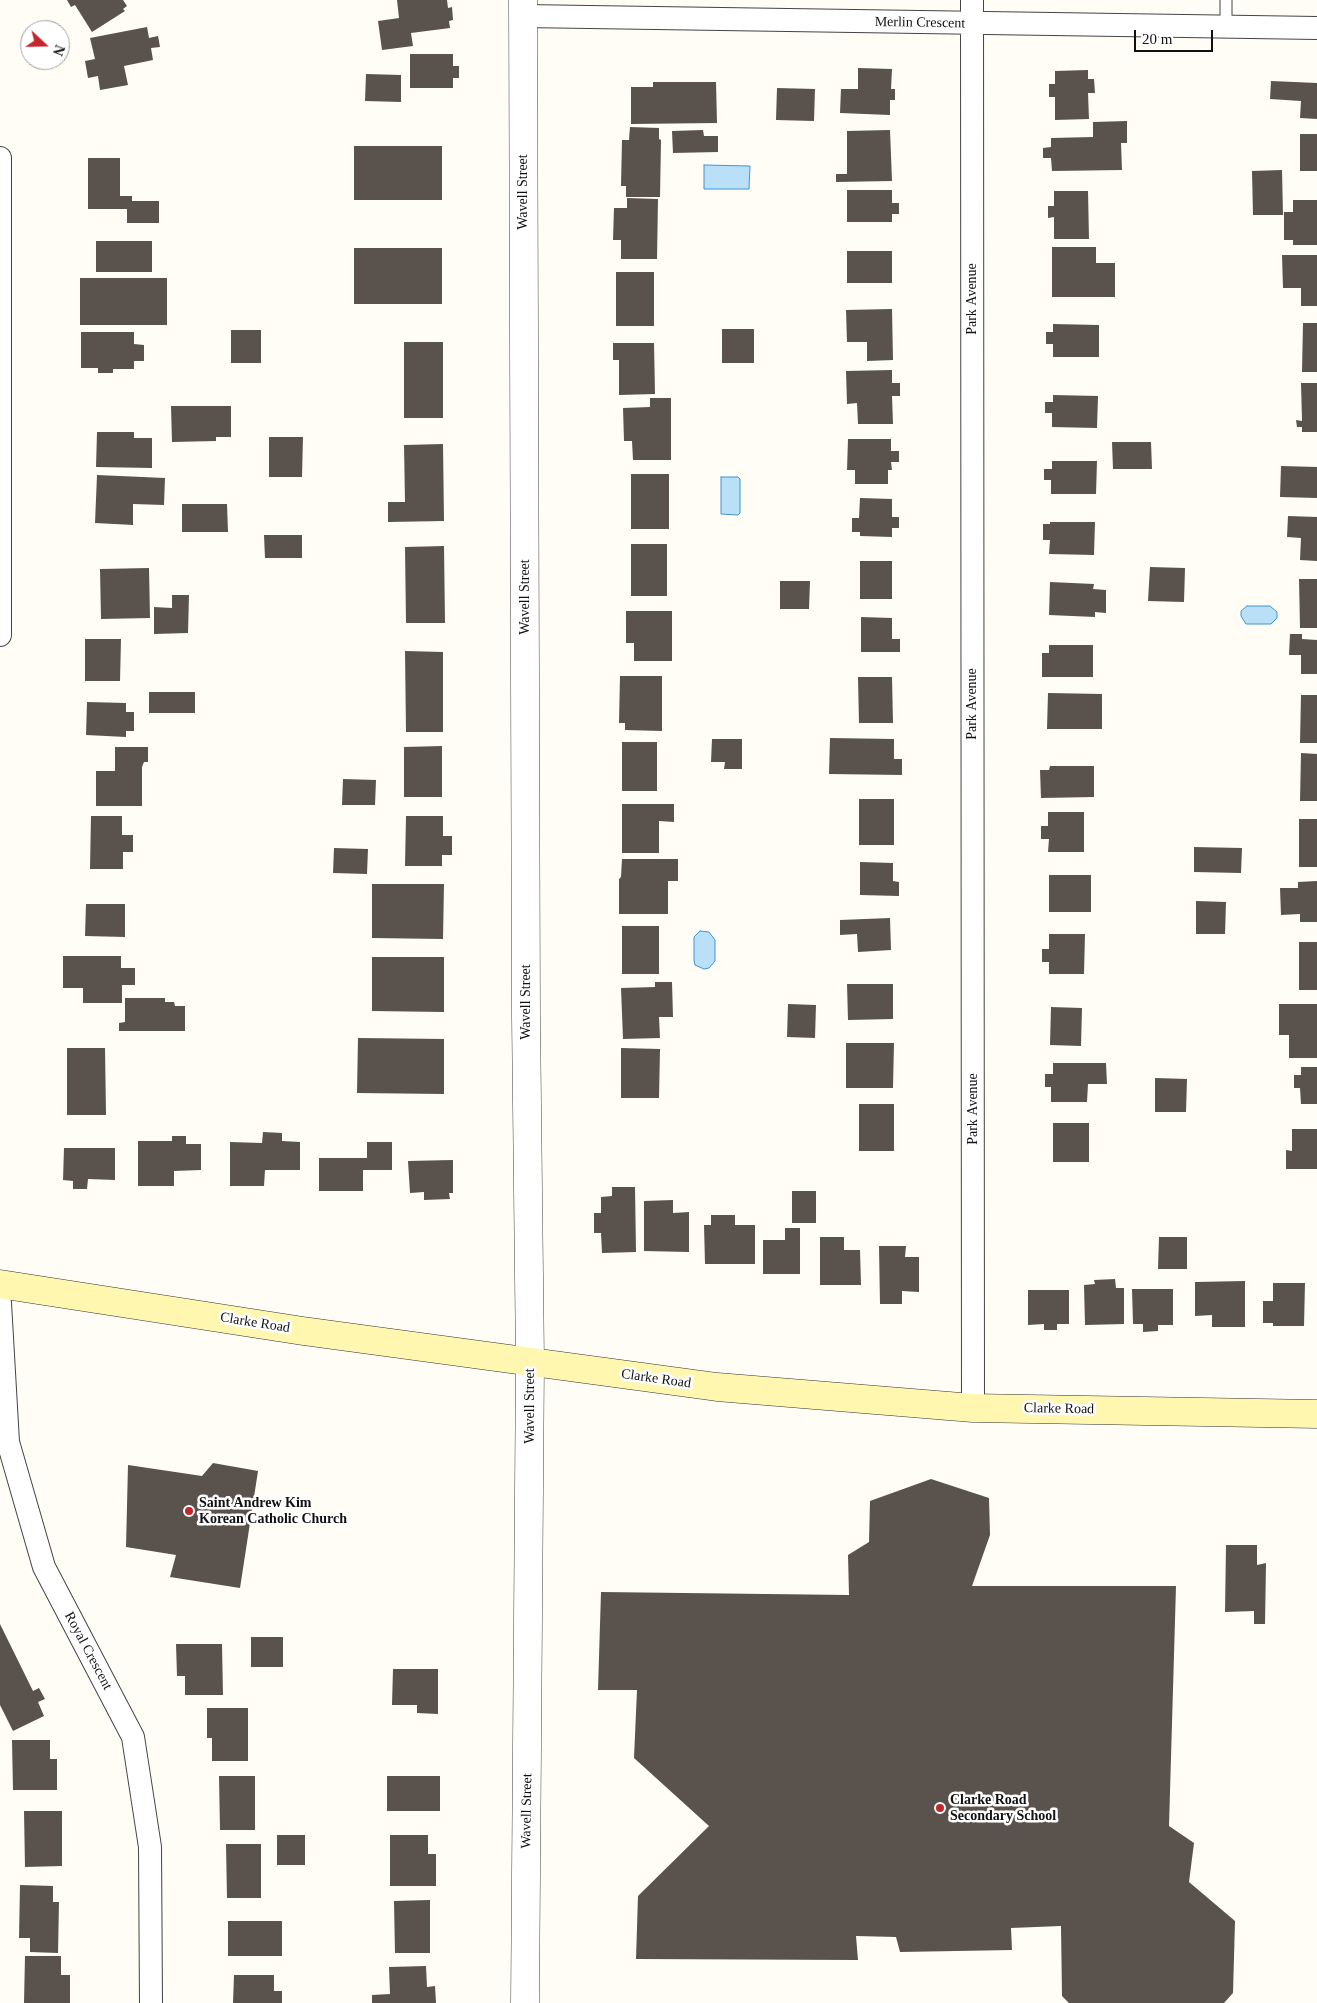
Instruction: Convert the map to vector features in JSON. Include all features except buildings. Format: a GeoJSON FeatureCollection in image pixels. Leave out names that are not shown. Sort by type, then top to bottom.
{"type":"FeatureCollection","features":[{"type":"Feature","properties":{"kind":"main road","name":"Clarke Road"},"geometry":{"type":"LineString","coordinates":[[0,1284],[303,1331],[717,1387],[973,1408],[1317,1414]]}},
{"type":"Feature","properties":{"kind":"street","name":"Park Avenue"},"geometry":{"type":"LineString","coordinates":[[972,0],[973,1408]]}},
{"type":"Feature","properties":{"kind":"street","name":"Merlin Crescent"},"geometry":{"type":"LineString","coordinates":[[521,5],[972,23],[1317,28]]}},
{"type":"Feature","properties":{"kind":"street","name":"Wavell Street"},"geometry":{"type":"LineString","coordinates":[[521,5],[526,1007],[530,1362],[525,2003]]}},
{"type":"Feature","properties":{"kind":"street"},"geometry":{"type":"LineString","coordinates":[[0,163],[0,635]]}},
{"type":"Feature","properties":{"kind":"street","name":"Royal Crescent"},"geometry":{"type":"LineString","coordinates":[[0,1303],[8,1442],[44,1567],[133,1738],[150,1847],[151,2003]]}},
{"type":"Feature","properties":{"kind":"lane"},"geometry":{"type":"LineString","coordinates":[[1226,0],[1226,27]]}},
{"type":"Feature","properties":{"kind":"water"},"geometry":{"type":"Polygon","coordinates":[[[704,165],[750,166],[749,189],[704,189],[704,165]]]}},
{"type":"Feature","properties":{"kind":"water"},"geometry":{"type":"Polygon","coordinates":[[[721,477],[738,477],[740,479],[740,513],[738,515],[721,514],[721,477]]]}},
{"type":"Feature","properties":{"kind":"water"},"geometry":{"type":"Polygon","coordinates":[[[1247,606],[1270,606],[1277,612],[1277,618],[1271,624],[1246,624],[1241,616],[1241,611],[1247,606]]]}},
{"type":"Feature","properties":{"kind":"water"},"geometry":{"type":"Polygon","coordinates":[[[700,931],[709,932],[715,940],[715,961],[709,968],[704,969],[695,965],[694,960],[694,937],[700,931]]]}},
{"type":"Feature","properties":{"kind":"place","name":"Saint Andrew Kim Korean Catholic Church"},"geometry":{"type":"Point","coordinates":[189,1511]}},
{"type":"Feature","properties":{"kind":"place","name":"Clarke Road Secondary School"},"geometry":{"type":"Point","coordinates":[940,1808]}}]}
